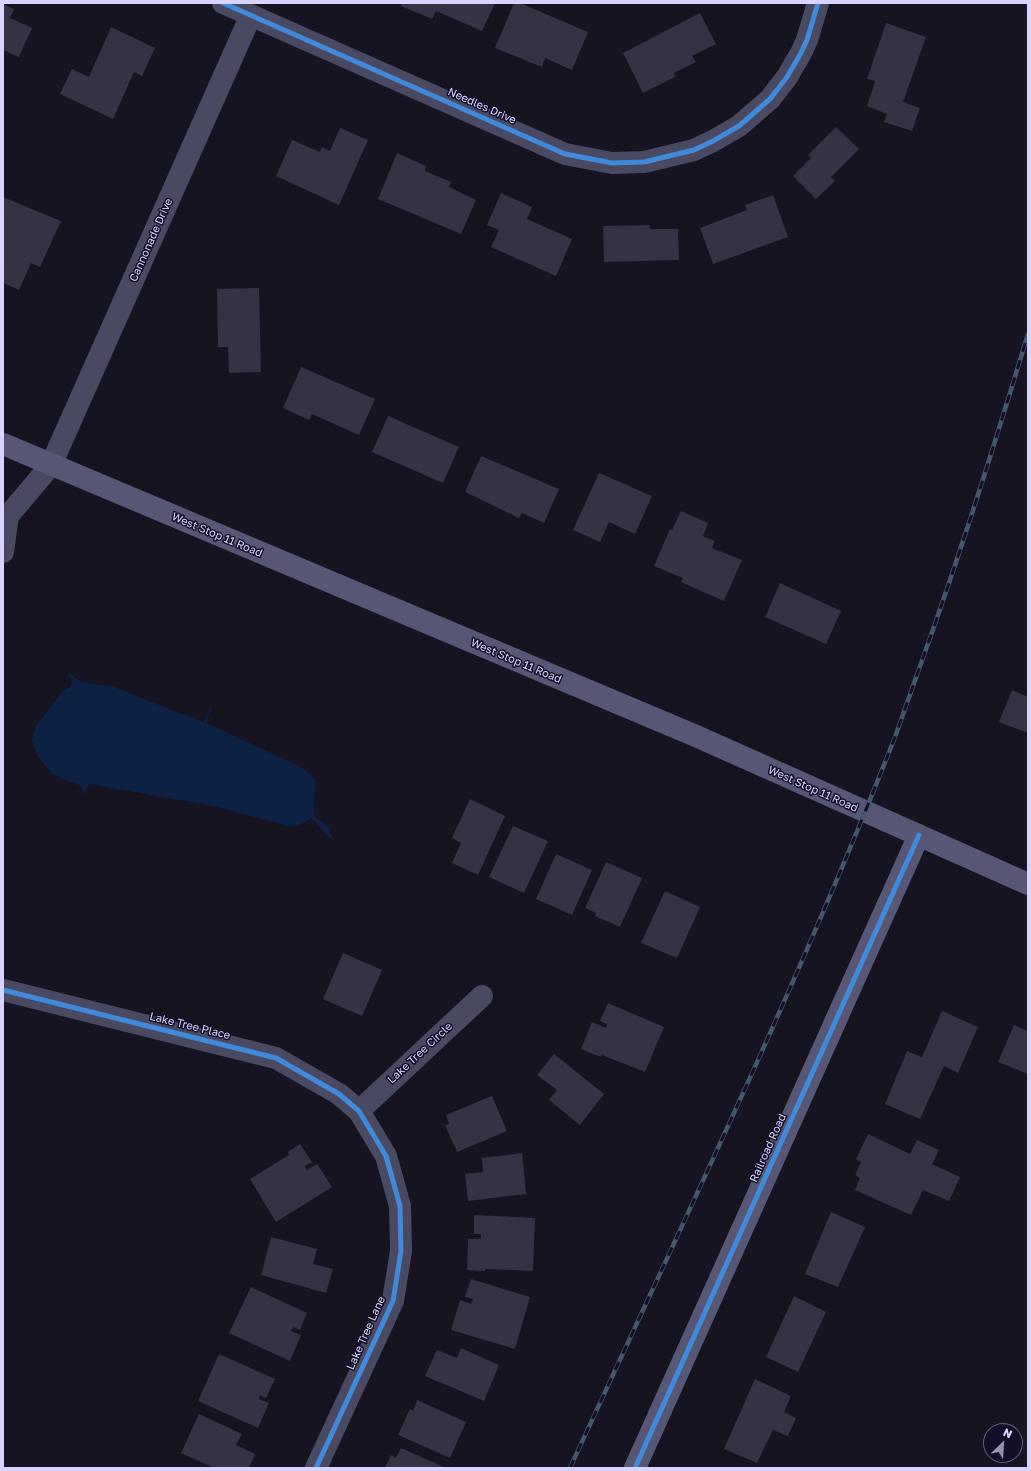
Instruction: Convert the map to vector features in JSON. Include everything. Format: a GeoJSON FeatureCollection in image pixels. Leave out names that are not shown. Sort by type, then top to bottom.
{"type":"FeatureCollection","features":[{"type":"Feature","properties":{"kind":"main road","name":"West Stop 11 Road"},"geometry":{"type":"LineString","coordinates":[[3,444],[696,736],[1028,882]]}},
{"type":"Feature","properties":{"kind":"main road","name":"Railroad Road"},"geometry":{"type":"LineString","coordinates":[[635,1468],[919,835]]}},
{"type":"Feature","properties":{"kind":"street","name":"Needles Drive"},"geometry":{"type":"LineString","coordinates":[[223,3],[565,154],[612,163],[644,162],[694,150],[739,126],[770,99],[787,77],[807,40],[818,3]]}},
{"type":"Feature","properties":{"kind":"street","name":"Cannonade Drive"},"geometry":{"type":"LineString","coordinates":[[6,518],[51,465],[251,16]]}},
{"type":"Feature","properties":{"kind":"street"},"geometry":{"type":"LineString","coordinates":[[3,552],[6,518]]}},
{"type":"Feature","properties":{"kind":"street","name":"Lake Tree Place"},"geometry":{"type":"LineString","coordinates":[[3,990],[276,1058],[340,1094],[359,1111]]}},
{"type":"Feature","properties":{"kind":"street","name":"Lake Tree Circle"},"geometry":{"type":"LineString","coordinates":[[359,1111],[482,996]]}},
{"type":"Feature","properties":{"kind":"street","name":"Lake Tree Lane"},"geometry":{"type":"LineString","coordinates":[[316,1468],[392,1301],[401,1251],[400,1206],[386,1156],[359,1111]]}},
{"type":"Feature","properties":{"kind":"water"},"geometry":{"type":"Polygon","coordinates":[[[67,672],[81,682],[112,686],[204,722],[211,707],[212,708],[206,723],[303,768],[315,779],[314,813],[317,819],[327,825],[332,837],[330,838],[312,818],[301,824],[289,826],[213,806],[89,784],[84,796],[81,786],[52,774],[38,757],[32,740],[36,726],[63,691],[70,687],[72,682],[67,672]]]}},
{"type":"Feature","properties":{"kind":"building"},"geometry":{"type":"Polygon","coordinates":[[[402,3],[495,3],[482,31],[436,11],[432,19],[401,6],[402,3]]]}},
{"type":"Feature","properties":{"kind":"building"},"geometry":{"type":"Polygon","coordinates":[[[514,3],[520,3],[588,32],[572,70],[545,58],[542,67],[495,48],[514,3]]]}},
{"type":"Feature","properties":{"kind":"building"},"geometry":{"type":"Polygon","coordinates":[[[3,4],[14,9],[10,18],[32,28],[19,57],[3,50],[3,4]]]}},
{"type":"Feature","properties":{"kind":"building"},"geometry":{"type":"Polygon","coordinates":[[[700,13],[716,44],[692,56],[696,62],[674,73],[675,77],[643,93],[623,53],[700,13]]]}},
{"type":"Feature","properties":{"kind":"building"},"geometry":{"type":"Polygon","coordinates":[[[886,23],[926,37],[903,102],[920,108],[912,131],[884,122],[887,114],[867,106],[875,81],[867,79],[886,23]]]}},
{"type":"Feature","properties":{"kind":"building"},"geometry":{"type":"Polygon","coordinates":[[[111,27],[155,48],[142,76],[134,72],[113,119],[60,94],[72,69],[89,77],[111,27]]]}},
{"type":"Feature","properties":{"kind":"building"},"geometry":{"type":"Polygon","coordinates":[[[836,127],[859,149],[831,177],[835,181],[816,199],[793,176],[811,158],[808,155],[836,127]]]}},
{"type":"Feature","properties":{"kind":"building"},"geometry":{"type":"Polygon","coordinates":[[[340,128],[368,140],[339,205],[276,176],[292,140],[320,152],[322,147],[330,151],[340,128]]]}},
{"type":"Feature","properties":{"kind":"building"},"geometry":{"type":"Polygon","coordinates":[[[397,153],[426,166],[425,171],[451,182],[449,187],[476,200],[461,234],[378,199],[397,153]]]}},
{"type":"Feature","properties":{"kind":"building"},"geometry":{"type":"Polygon","coordinates":[[[501,193],[532,207],[527,219],[572,239],[556,276],[491,247],[499,230],[487,225],[501,193]]]}},
{"type":"Feature","properties":{"kind":"building"},"geometry":{"type":"Polygon","coordinates":[[[773,195],[788,237],[713,264],[700,228],[747,210],[745,205],[773,195]]]}},
{"type":"Feature","properties":{"kind":"building"},"geometry":{"type":"Polygon","coordinates":[[[3,197],[61,221],[40,267],[31,263],[19,290],[3,283],[3,197]]]}},
{"type":"Feature","properties":{"kind":"building"},"geometry":{"type":"Polygon","coordinates":[[[650,225],[650,229],[678,229],[679,260],[604,262],[603,226],[650,225]]]}},
{"type":"Feature","properties":{"kind":"building"},"geometry":{"type":"Polygon","coordinates":[[[259,288],[261,372],[229,373],[228,347],[218,347],[217,289],[259,288]]]}},
{"type":"Feature","properties":{"kind":"building"},"geometry":{"type":"Polygon","coordinates":[[[301,367],[375,399],[359,435],[312,414],[309,420],[283,408],[301,367]]]}},
{"type":"Feature","properties":{"kind":"building"},"geometry":{"type":"Polygon","coordinates":[[[388,416],[459,447],[443,483],[372,452],[388,416]]]}},
{"type":"Feature","properties":{"kind":"building"},"geometry":{"type":"Polygon","coordinates":[[[481,456],[559,489],[544,523],[522,513],[519,518],[465,492],[481,456]]]}},
{"type":"Feature","properties":{"kind":"building"},"geometry":{"type":"Polygon","coordinates":[[[599,473],[652,496],[635,534],[609,522],[600,542],[573,530],[599,473]]]}},
{"type":"Feature","properties":{"kind":"building"},"geometry":{"type":"Polygon","coordinates":[[[681,511],[708,523],[703,536],[715,541],[712,548],[742,560],[724,601],[681,582],[683,578],[654,566],[670,529],[672,530],[681,511]]]}},
{"type":"Feature","properties":{"kind":"building"},"geometry":{"type":"Polygon","coordinates":[[[780,583],[841,611],[826,644],[765,617],[780,583]]]}},
{"type":"Feature","properties":{"kind":"building"},"geometry":{"type":"Polygon","coordinates":[[[1012,690],[1028,697],[1028,733],[999,722],[1012,690]]]}},
{"type":"Feature","properties":{"kind":"building"},"geometry":{"type":"Polygon","coordinates":[[[470,799],[505,816],[478,875],[452,863],[461,843],[452,838],[470,799]]]}},
{"type":"Feature","properties":{"kind":"building"},"geometry":{"type":"Polygon","coordinates":[[[513,826],[548,841],[524,893],[489,877],[513,826]]]}},
{"type":"Feature","properties":{"kind":"building"},"geometry":{"type":"Polygon","coordinates":[[[556,854],[592,870],[572,915],[536,899],[556,854]]]}},
{"type":"Feature","properties":{"kind":"building"},"geometry":{"type":"Polygon","coordinates":[[[606,862],[642,878],[620,927],[595,916],[596,913],[585,908],[606,862]]]}},
{"type":"Feature","properties":{"kind":"building"},"geometry":{"type":"Polygon","coordinates":[[[665,891],[700,907],[677,958],[641,943],[665,891]]]}},
{"type":"Feature","properties":{"kind":"building"},"geometry":{"type":"Polygon","coordinates":[[[343,953],[382,970],[362,1016],[323,999],[343,953]]]}},
{"type":"Feature","properties":{"kind":"building"},"geometry":{"type":"Polygon","coordinates":[[[608,1003],[664,1027],[645,1072],[602,1055],[601,1057],[581,1049],[592,1022],[606,1028],[607,1024],[600,1021],[608,1003]]]}},
{"type":"Feature","properties":{"kind":"building"},"geometry":{"type":"Polygon","coordinates":[[[942,1011],[978,1027],[958,1073],[944,1066],[920,1119],[885,1104],[907,1051],[922,1057],[942,1011]]]}},
{"type":"Feature","properties":{"kind":"building"},"geometry":{"type":"Polygon","coordinates":[[[1014,1025],[1028,1031],[1028,1074],[998,1062],[1014,1025]]]}},
{"type":"Feature","properties":{"kind":"building"},"geometry":{"type":"Polygon","coordinates":[[[554,1054],[604,1094],[580,1125],[549,1100],[557,1090],[537,1075],[554,1054]]]}},
{"type":"Feature","properties":{"kind":"building"},"geometry":{"type":"Polygon","coordinates":[[[492,1096],[507,1131],[457,1152],[445,1125],[449,1124],[446,1115],[492,1096]]]}},
{"type":"Feature","properties":{"kind":"building"},"geometry":{"type":"Polygon","coordinates":[[[868,1134],[910,1154],[917,1140],[939,1150],[932,1164],[960,1177],[949,1201],[923,1190],[911,1215],[855,1190],[860,1178],[855,1175],[861,1162],[856,1159],[868,1134]]]}},
{"type":"Feature","properties":{"kind":"building"},"geometry":{"type":"Polygon","coordinates":[[[300,1144],[312,1162],[305,1166],[307,1170],[317,1164],[332,1187],[276,1222],[250,1179],[289,1155],[288,1152],[300,1144]]]}},
{"type":"Feature","properties":{"kind":"building"},"geometry":{"type":"Polygon","coordinates":[[[522,1153],[526,1194],[468,1201],[465,1174],[483,1172],[482,1158],[522,1153]]]}},
{"type":"Feature","properties":{"kind":"building"},"geometry":{"type":"Polygon","coordinates":[[[831,1212],[865,1227],[838,1287],[805,1274],[831,1212]]]}},
{"type":"Feature","properties":{"kind":"building"},"geometry":{"type":"Polygon","coordinates":[[[474,1215],[535,1218],[533,1271],[485,1269],[485,1271],[467,1270],[468,1239],[481,1239],[481,1234],[474,1234],[474,1215]]]}},
{"type":"Feature","properties":{"kind":"building"},"geometry":{"type":"Polygon","coordinates":[[[271,1237],[317,1249],[313,1264],[333,1269],[326,1293],[261,1275],[271,1237]]]}},
{"type":"Feature","properties":{"kind":"building"},"geometry":{"type":"Polygon","coordinates":[[[471,1279],[530,1297],[515,1349],[451,1330],[460,1300],[471,1304],[473,1299],[465,1297],[471,1279]]]}},
{"type":"Feature","properties":{"kind":"building"},"geometry":{"type":"Polygon","coordinates":[[[251,1287],[307,1313],[300,1330],[293,1327],[291,1331],[301,1335],[290,1361],[229,1333],[251,1287]]]}},
{"type":"Feature","properties":{"kind":"building"},"geometry":{"type":"Polygon","coordinates":[[[794,1296],[826,1312],[798,1372],[766,1357],[794,1296]]]}},
{"type":"Feature","properties":{"kind":"building"},"geometry":{"type":"Polygon","coordinates":[[[461,1348],[499,1365],[484,1401],[425,1376],[437,1350],[457,1358],[461,1348]]]}},
{"type":"Feature","properties":{"kind":"building"},"geometry":{"type":"Polygon","coordinates":[[[219,1354],[275,1379],[266,1398],[260,1395],[259,1399],[269,1403],[258,1428],[198,1401],[219,1354]]]}},
{"type":"Feature","properties":{"kind":"building"},"geometry":{"type":"Polygon","coordinates":[[[755,1379],[791,1396],[784,1412],[796,1418],[788,1436],[773,1430],[757,1463],[724,1449],[755,1379]]]}},
{"type":"Feature","properties":{"kind":"building"},"geometry":{"type":"Polygon","coordinates":[[[417,1400],[466,1422],[450,1458],[398,1435],[410,1409],[413,1411],[417,1400]]]}},
{"type":"Feature","properties":{"kind":"building"},"geometry":{"type":"Polygon","coordinates":[[[199,1414],[242,1434],[236,1445],[255,1454],[249,1468],[214,1468],[181,1453],[199,1414]]]}},
{"type":"Feature","properties":{"kind":"building"},"geometry":{"type":"Polygon","coordinates":[[[401,1448],[446,1468],[385,1468],[391,1455],[396,1458],[401,1448]]]}},
{"type":"Feature","properties":{"kind":"railway"},"geometry":{"type":"LineString","coordinates":[[570,1468],[738,1105],[858,830],[895,737],[936,621],[984,478],[1028,334]]}},
{"type":"Feature","properties":{"kind":"cycle path"},"geometry":{"type":"LineString","coordinates":[[223,3],[565,154],[612,163],[644,162],[694,150],[739,126],[770,99],[787,77],[807,40],[818,3]]}},
{"type":"Feature","properties":{"kind":"cycle path"},"geometry":{"type":"LineString","coordinates":[[635,1468],[919,835]]}},
{"type":"Feature","properties":{"kind":"cycle path"},"geometry":{"type":"LineString","coordinates":[[3,990],[276,1058],[339,1094],[359,1111],[386,1156],[400,1206],[401,1251],[393,1301],[316,1468]]}}]}
